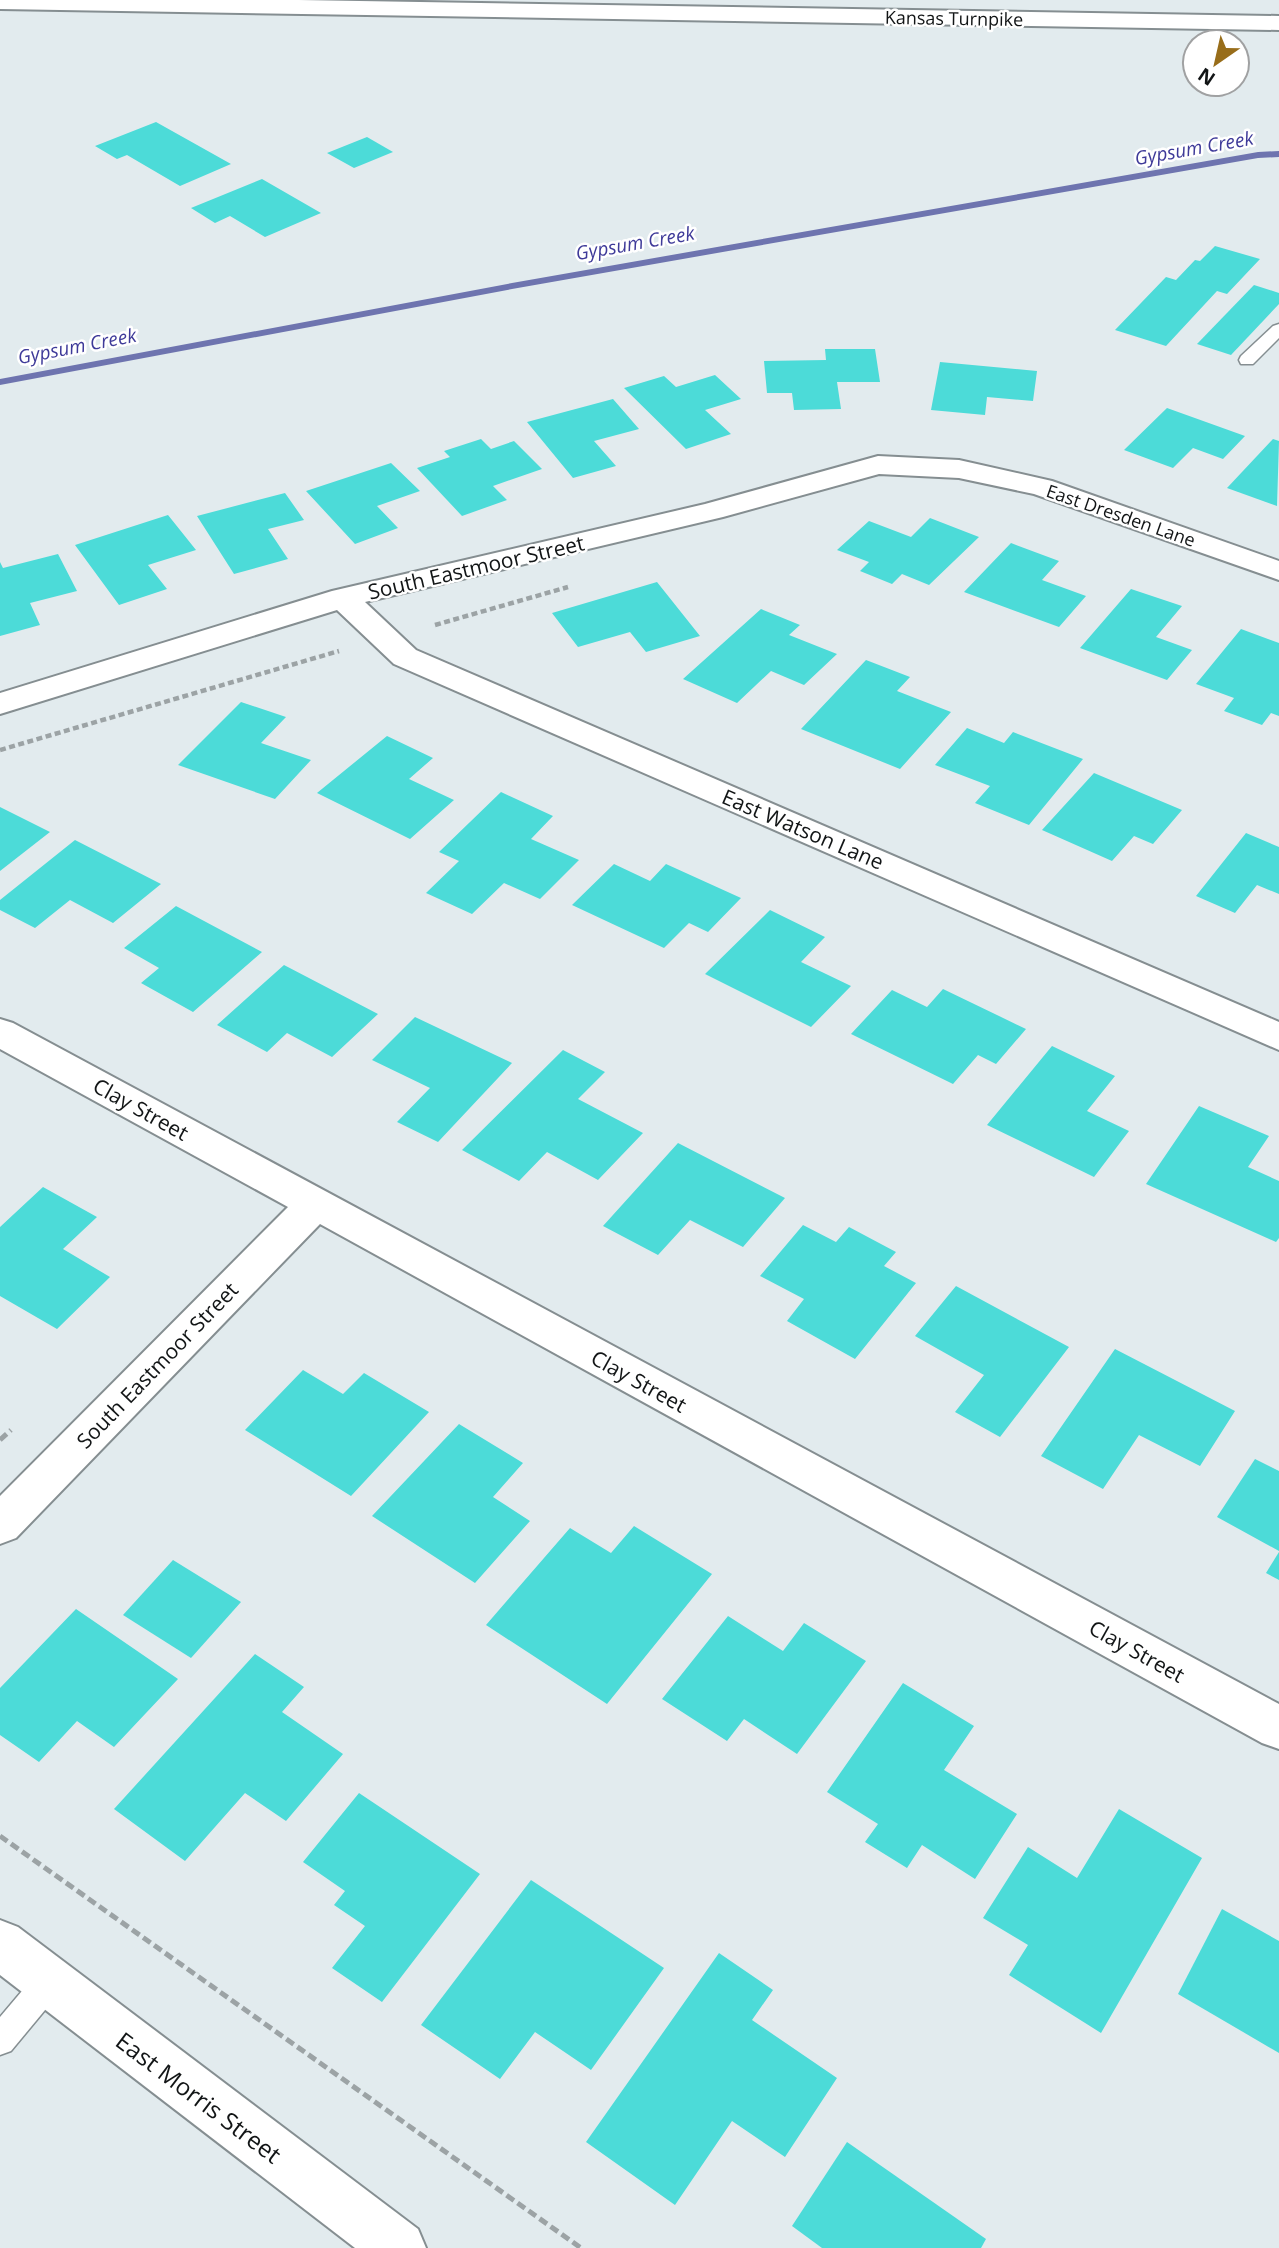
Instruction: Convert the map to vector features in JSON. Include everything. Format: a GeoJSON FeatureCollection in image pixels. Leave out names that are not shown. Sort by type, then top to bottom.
{"type":"FeatureCollection","features":[{"type":"Feature","properties":{"kind":"main road","name":"Kansas Turnpike"},"geometry":{"type":"LineString","coordinates":[[0,2],[1279,23]]}},
{"type":"Feature","properties":{"kind":"main road","name":"South Eastmoor Street"},"geometry":{"type":"LineString","coordinates":[[0,704],[343,598],[712,511],[878,465],[959,469]]}},
{"type":"Feature","properties":{"kind":"main road","name":"East Dresden Lane"},"geometry":{"type":"LineString","coordinates":[[959,469],[1042,486],[1279,571]]}},
{"type":"Feature","properties":{"kind":"main road","name":"East Watson Lane"},"geometry":{"type":"LineString","coordinates":[[343,598],[405,657],[1279,1037]]}},
{"type":"Feature","properties":{"kind":"main road","name":"Clay Street"},"geometry":{"type":"LineString","coordinates":[[0,1032],[1279,1728]]}},
{"type":"Feature","properties":{"kind":"main road","name":"South Eastmoor Street"},"geometry":{"type":"LineString","coordinates":[[0,1525],[315,1204]]}},
{"type":"Feature","properties":{"kind":"main road","name":"East Morris Street"},"geometry":{"type":"LineString","coordinates":[[0,1944],[399,2248]]}},
{"type":"Feature","properties":{"kind":"lane"},"geometry":{"type":"LineString","coordinates":[[1247,360],[1279,328]]}},
{"type":"Feature","properties":{"kind":"lane"},"geometry":{"type":"LineString","coordinates":[[0,2040],[49,1982]]}},
{"type":"Feature","properties":{"kind":"path"},"geometry":{"type":"LineString","coordinates":[[0,750],[572,586]]}},
{"type":"Feature","properties":{"kind":"path"},"geometry":{"type":"LineString","coordinates":[[0,1440],[10,1430]]}},
{"type":"Feature","properties":{"kind":"path"},"geometry":{"type":"LineString","coordinates":[[0,1836],[581,2248]]}},
{"type":"Feature","properties":{"kind":"building"},"geometry":{"type":"Polygon","coordinates":[[[156,122],[231,164],[180,186],[127,155],[117,159],[95,146],[156,122]]]}},
{"type":"Feature","properties":{"kind":"building"},"geometry":{"type":"Polygon","coordinates":[[[367,137],[393,152],[354,168],[327,153],[367,137]]]}},
{"type":"Feature","properties":{"kind":"building"},"geometry":{"type":"Polygon","coordinates":[[[262,179],[321,213],[265,237],[230,216],[215,223],[191,208],[262,179]]]}},
{"type":"Feature","properties":{"kind":"building"},"geometry":{"type":"Polygon","coordinates":[[[1215,246],[1260,259],[1227,294],[1217,291],[1166,346],[1115,330],[1166,277],[1176,280],[1195,260],[1200,261],[1215,246]]]}},
{"type":"Feature","properties":{"kind":"building"},"geometry":{"type":"Polygon","coordinates":[[[1254,285],[1279,293],[1279,304],[1231,355],[1197,344],[1254,285]]]}},
{"type":"Feature","properties":{"kind":"building"},"geometry":{"type":"Polygon","coordinates":[[[825,349],[875,349],[880,382],[837,382],[841,409],[794,410],[792,393],[767,393],[764,361],[826,360],[825,349]]]}},
{"type":"Feature","properties":{"kind":"building"},"geometry":{"type":"Polygon","coordinates":[[[940,362],[1037,371],[1033,401],[987,397],[985,415],[931,410],[940,362]]]}},
{"type":"Feature","properties":{"kind":"building"},"geometry":{"type":"Polygon","coordinates":[[[715,375],[741,399],[705,410],[731,434],[686,449],[624,388],[664,376],[676,387],[715,375]]]}},
{"type":"Feature","properties":{"kind":"building"},"geometry":{"type":"Polygon","coordinates":[[[613,399],[639,429],[594,441],[616,466],[573,478],[527,422],[613,399]]]}},
{"type":"Feature","properties":{"kind":"building"},"geometry":{"type":"Polygon","coordinates":[[[1167,408],[1245,436],[1223,459],[1193,448],[1173,468],[1124,450],[1167,408]]]}},
{"type":"Feature","properties":{"kind":"building"},"geometry":{"type":"Polygon","coordinates":[[[481,439],[491,449],[514,441],[542,469],[493,486],[507,500],[462,516],[417,468],[450,457],[444,451],[481,439]]]}},
{"type":"Feature","properties":{"kind":"building"},"geometry":{"type":"Polygon","coordinates":[[[1273,439],[1279,441],[1277,506],[1227,488],[1273,439]]]}},
{"type":"Feature","properties":{"kind":"building"},"geometry":{"type":"Polygon","coordinates":[[[391,463],[420,491],[377,506],[398,528],[355,544],[306,491],[391,463]]]}},
{"type":"Feature","properties":{"kind":"building"},"geometry":{"type":"Polygon","coordinates":[[[285,493],[304,520],[268,529],[288,559],[234,574],[197,516],[285,493]]]}},
{"type":"Feature","properties":{"kind":"building"},"geometry":{"type":"Polygon","coordinates":[[[168,515],[196,550],[148,565],[167,589],[119,605],[75,545],[168,515]]]}},
{"type":"Feature","properties":{"kind":"building"},"geometry":{"type":"Polygon","coordinates":[[[930,518],[979,537],[929,585],[902,574],[892,584],[860,571],[869,562],[837,550],[869,521],[911,537],[930,518]]]}},
{"type":"Feature","properties":{"kind":"building"},"geometry":{"type":"Polygon","coordinates":[[[1011,543],[1059,561],[1042,580],[1086,596],[1059,627],[964,592],[1011,543]]]}},
{"type":"Feature","properties":{"kind":"building"},"geometry":{"type":"Polygon","coordinates":[[[58,554],[77,591],[30,603],[40,625],[0,636],[0,562],[3,568],[58,554]]]}},
{"type":"Feature","properties":{"kind":"building"},"geometry":{"type":"Polygon","coordinates":[[[657,582],[700,636],[646,652],[630,632],[578,647],[552,613],[657,582]]]}},
{"type":"Feature","properties":{"kind":"building"},"geometry":{"type":"Polygon","coordinates":[[[1131,589],[1182,606],[1156,637],[1192,650],[1167,680],[1080,648],[1131,589]]]}},
{"type":"Feature","properties":{"kind":"building"},"geometry":{"type":"Polygon","coordinates":[[[761,609],[800,625],[789,635],[837,654],[804,685],[771,671],[737,703],[683,679],[761,609]]]}},
{"type":"Feature","properties":{"kind":"building"},"geometry":{"type":"Polygon","coordinates":[[[1241,629],[1279,643],[1279,716],[1271,713],[1262,725],[1224,711],[1234,698],[1196,684],[1241,629]]]}},
{"type":"Feature","properties":{"kind":"building"},"geometry":{"type":"Polygon","coordinates":[[[866,660],[910,677],[897,691],[951,712],[900,769],[801,729],[866,660]]]}},
{"type":"Feature","properties":{"kind":"building"},"geometry":{"type":"Polygon","coordinates":[[[241,702],[286,717],[261,743],[311,760],[275,799],[178,765],[241,702]]]}},
{"type":"Feature","properties":{"kind":"building"},"geometry":{"type":"Polygon","coordinates":[[[967,728],[1004,743],[1013,732],[1083,759],[1029,825],[975,803],[990,786],[935,765],[967,728]]]}},
{"type":"Feature","properties":{"kind":"building"},"geometry":{"type":"Polygon","coordinates":[[[387,736],[433,758],[409,779],[454,800],[410,839],[317,793],[387,736]]]}},
{"type":"Feature","properties":{"kind":"building"},"geometry":{"type":"Polygon","coordinates":[[[1094,773],[1182,810],[1153,844],[1134,836],[1112,861],[1042,830],[1094,773]]]}},
{"type":"Feature","properties":{"kind":"building"},"geometry":{"type":"Polygon","coordinates":[[[501,792],[553,816],[531,839],[579,860],[540,899],[504,883],[472,914],[426,893],[459,861],[439,852],[501,792]]]}},
{"type":"Feature","properties":{"kind":"building"},"geometry":{"type":"Polygon","coordinates":[[[0,807],[50,832],[0,871],[0,807]]]}},
{"type":"Feature","properties":{"kind":"building"},"geometry":{"type":"Polygon","coordinates":[[[1246,833],[1279,847],[1279,894],[1257,885],[1235,913],[1196,896],[1246,833]]]}},
{"type":"Feature","properties":{"kind":"building"},"geometry":{"type":"Polygon","coordinates":[[[75,840],[161,884],[113,923],[70,900],[35,928],[0,910],[0,900],[75,840]]]}},
{"type":"Feature","properties":{"kind":"building"},"geometry":{"type":"Polygon","coordinates":[[[614,864],[650,881],[666,864],[741,898],[708,932],[689,923],[664,948],[572,905],[614,864]]]}},
{"type":"Feature","properties":{"kind":"building"},"geometry":{"type":"Polygon","coordinates":[[[176,906],[262,952],[193,1012],[141,983],[159,968],[124,948],[176,906]]]}},
{"type":"Feature","properties":{"kind":"building"},"geometry":{"type":"Polygon","coordinates":[[[770,910],[825,937],[801,962],[851,986],[811,1027],[705,974],[770,910]]]}},
{"type":"Feature","properties":{"kind":"building"},"geometry":{"type":"Polygon","coordinates":[[[284,965],[378,1014],[332,1057],[287,1033],[267,1052],[217,1025],[284,965]]]}},
{"type":"Feature","properties":{"kind":"building"},"geometry":{"type":"Polygon","coordinates":[[[943,989],[1026,1029],[996,1064],[978,1055],[953,1084],[851,1034],[892,990],[927,1007],[943,989]]]}},
{"type":"Feature","properties":{"kind":"building"},"geometry":{"type":"Polygon","coordinates":[[[415,1017],[512,1063],[438,1142],[397,1122],[430,1088],[372,1060],[415,1017]]]}},
{"type":"Feature","properties":{"kind":"building"},"geometry":{"type":"Polygon","coordinates":[[[1052,1046],[1115,1076],[1087,1111],[1129,1131],[1094,1177],[987,1125],[1052,1046]]]}},
{"type":"Feature","properties":{"kind":"building"},"geometry":{"type":"Polygon","coordinates":[[[563,1050],[605,1072],[578,1099],[643,1133],[598,1180],[547,1152],[519,1181],[462,1150],[563,1050]]]}},
{"type":"Feature","properties":{"kind":"building"},"geometry":{"type":"Polygon","coordinates":[[[1199,1106],[1269,1136],[1248,1167],[1279,1181],[1279,1238],[1276,1242],[1146,1184],[1199,1106]]]}},
{"type":"Feature","properties":{"kind":"building"},"geometry":{"type":"Polygon","coordinates":[[[678,1143],[785,1198],[743,1247],[690,1220],[658,1255],[603,1226],[678,1143]]]}},
{"type":"Feature","properties":{"kind":"building"},"geometry":{"type":"Polygon","coordinates":[[[43,1187],[97,1217],[63,1249],[110,1277],[57,1329],[0,1296],[0,1227],[43,1187]]]}},
{"type":"Feature","properties":{"kind":"building"},"geometry":{"type":"Polygon","coordinates":[[[803,1225],[836,1242],[849,1227],[896,1252],[884,1266],[916,1283],[855,1359],[787,1321],[804,1299],[760,1276],[803,1225]]]}},
{"type":"Feature","properties":{"kind":"building"},"geometry":{"type":"Polygon","coordinates":[[[956,1286],[1069,1347],[1000,1437],[955,1412],[984,1375],[915,1336],[956,1286]]]}},
{"type":"Feature","properties":{"kind":"building"},"geometry":{"type":"Polygon","coordinates":[[[1115,1349],[1235,1411],[1200,1466],[1139,1435],[1103,1489],[1041,1456],[1115,1349]]]}},
{"type":"Feature","properties":{"kind":"building"},"geometry":{"type":"Polygon","coordinates":[[[303,1370],[343,1394],[364,1373],[429,1412],[351,1496],[245,1430],[303,1370]]]}},
{"type":"Feature","properties":{"kind":"building"},"geometry":{"type":"Polygon","coordinates":[[[459,1424],[523,1463],[493,1497],[530,1521],[475,1583],[372,1516],[459,1424]]]}},
{"type":"Feature","properties":{"kind":"building"},"geometry":{"type":"Polygon","coordinates":[[[1255,1459],[1279,1471],[1279,1551],[1217,1517],[1255,1459]]]}},
{"type":"Feature","properties":{"kind":"building"},"geometry":{"type":"Polygon","coordinates":[[[634,1526],[712,1574],[607,1704],[486,1625],[570,1528],[611,1553],[634,1526]]]}},
{"type":"Feature","properties":{"kind":"building"},"geometry":{"type":"Polygon","coordinates":[[[1279,1552],[1279,1580],[1266,1573],[1279,1552]]]}},
{"type":"Feature","properties":{"kind":"building"},"geometry":{"type":"Polygon","coordinates":[[[173,1560],[241,1602],[191,1658],[123,1615],[173,1560]]]}},
{"type":"Feature","properties":{"kind":"building"},"geometry":{"type":"Polygon","coordinates":[[[76,1609],[178,1679],[114,1747],[77,1721],[39,1762],[0,1735],[0,1688],[76,1609]]]}},
{"type":"Feature","properties":{"kind":"building"},"geometry":{"type":"Polygon","coordinates":[[[728,1616],[783,1651],[804,1623],[866,1661],[797,1754],[744,1719],[727,1741],[662,1699],[728,1616]]]}},
{"type":"Feature","properties":{"kind":"building"},"geometry":{"type":"Polygon","coordinates":[[[255,1654],[304,1687],[282,1712],[343,1754],[286,1821],[245,1793],[185,1861],[114,1809],[255,1654]]]}},
{"type":"Feature","properties":{"kind":"building"},"geometry":{"type":"Polygon","coordinates":[[[903,1683],[974,1726],[944,1770],[1017,1814],[975,1879],[922,1845],[907,1868],[865,1842],[878,1824],[827,1792],[903,1683]]]}},
{"type":"Feature","properties":{"kind":"building"},"geometry":{"type":"Polygon","coordinates":[[[359,1793],[480,1874],[382,2002],[332,1968],[365,1926],[334,1905],[345,1891],[303,1862],[359,1793]]]}},
{"type":"Feature","properties":{"kind":"building"},"geometry":{"type":"Polygon","coordinates":[[[1119,1809],[1202,1858],[1101,2033],[1009,1975],[1028,1945],[983,1918],[1028,1847],[1077,1878],[1119,1809]]]}},
{"type":"Feature","properties":{"kind":"building"},"geometry":{"type":"Polygon","coordinates":[[[531,1880],[664,1968],[591,2070],[535,2032],[500,2079],[421,2025],[531,1880]]]}},
{"type":"Feature","properties":{"kind":"building"},"geometry":{"type":"Polygon","coordinates":[[[1222,1909],[1279,1941],[1279,2053],[1178,1994],[1222,1909]]]}},
{"type":"Feature","properties":{"kind":"building"},"geometry":{"type":"Polygon","coordinates":[[[719,1953],[773,1990],[752,2020],[837,2078],[785,2157],[732,2121],[675,2205],[586,2142],[719,1953]]]}},
{"type":"Feature","properties":{"kind":"building"},"geometry":{"type":"Polygon","coordinates":[[[847,2142],[986,2239],[981,2248],[822,2248],[792,2226],[847,2142]]]}},
{"type":"Feature","properties":{"kind":"waterway","name":"Gypsum Creek"},"geometry":{"type":"LineString","coordinates":[[0,382],[512,286],[1258,155],[1279,154]]}}]}
